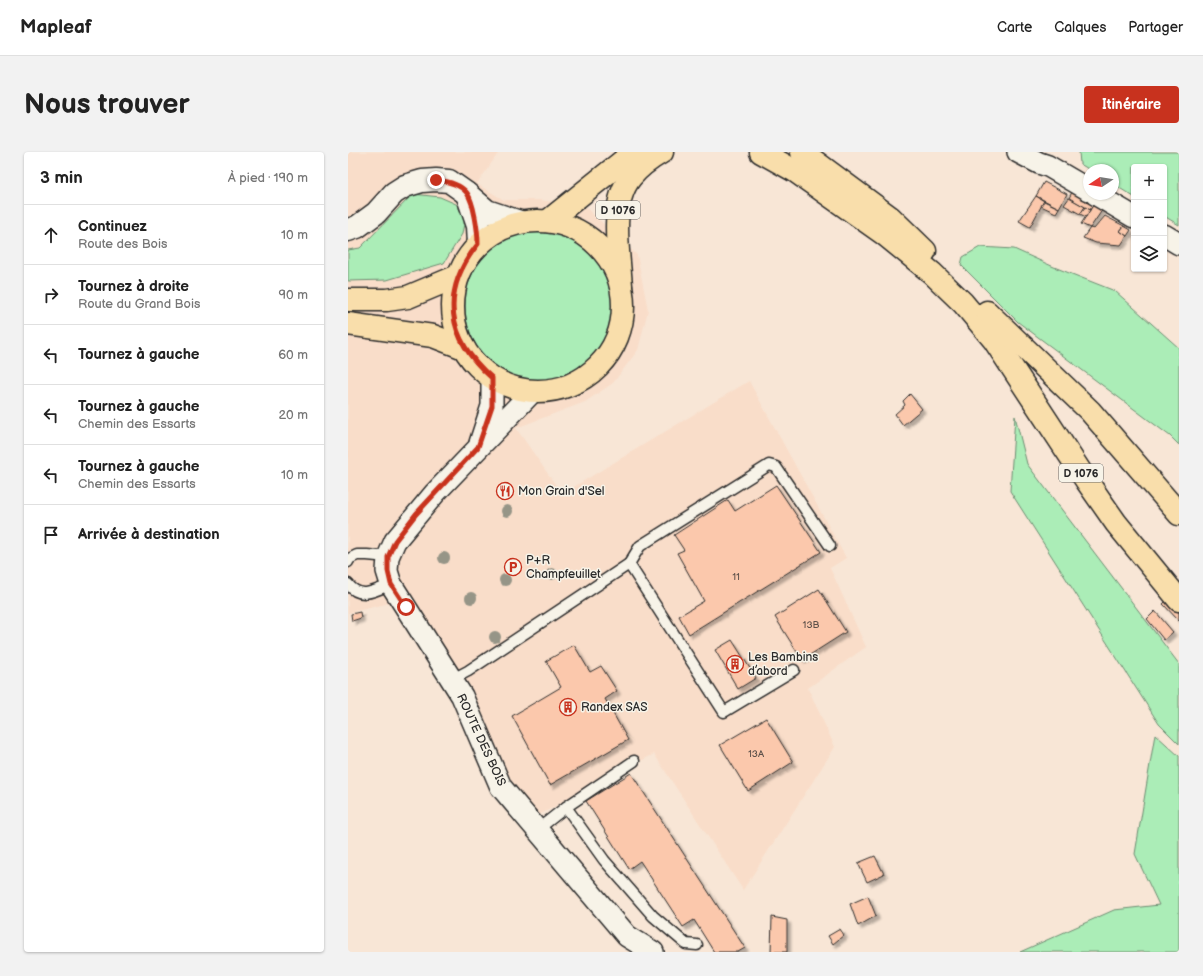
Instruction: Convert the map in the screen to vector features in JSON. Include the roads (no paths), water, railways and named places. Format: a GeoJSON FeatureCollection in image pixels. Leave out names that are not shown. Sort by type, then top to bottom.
{"type":"FeatureCollection","features":[{"type":"Feature","properties":{"kind":"main road","name":"D 1076"},"geometry":{"type":"LineString","coordinates":[[548,221],[634,152]]}},
{"type":"Feature","properties":{"kind":"main road","name":"D 1076"},"geometry":{"type":"LineString","coordinates":[[621,286],[618,208],[622,192],[630,178],[645,162],[662,152]]}},
{"type":"Feature","properties":{"kind":"main road","name":"D 1076"},"geometry":{"type":"LineString","coordinates":[[761,152],[795,171],[884,234],[932,273],[963,303],[994,340],[1116,523],[1179,600]]}},
{"type":"Feature","properties":{"kind":"main road"},"geometry":{"type":"LineString","coordinates":[[802,152],[890,217],[1090,411],[1179,514]]}},
{"type":"Feature","properties":{"kind":"main road"},"geometry":{"type":"LineString","coordinates":[[548,221],[573,228],[595,241],[611,262],[621,286],[623,312],[617,338],[603,361],[584,378],[559,388],[533,391],[512,387],[492,378],[476,364],[464,348],[455,325],[453,300],[458,276],[466,259],[478,244],[498,230],[520,222],[548,221]]}},
{"type":"Feature","properties":{"kind":"main road"},"geometry":{"type":"LineString","coordinates":[[348,300],[387,300],[408,297],[458,276]]}},
{"type":"Feature","properties":{"kind":"main road"},"geometry":{"type":"LineString","coordinates":[[348,324],[433,336],[464,348]]}},
{"type":"Feature","properties":{"kind":"street"},"geometry":{"type":"LineString","coordinates":[[1018,152],[1039,163],[1053,159],[1083,185]]}},
{"type":"Feature","properties":{"kind":"street"},"geometry":{"type":"LineString","coordinates":[[348,230],[357,227],[376,214],[394,193],[405,186],[422,181],[436,180],[449,181],[466,192],[487,211],[520,222]]}},
{"type":"Feature","properties":{"kind":"street"},"geometry":{"type":"LineString","coordinates":[[466,192],[478,226],[478,244]]}},
{"type":"Feature","properties":{"kind":"street"},"geometry":{"type":"LineString","coordinates":[[1105,200],[1131,215]]}},
{"type":"Feature","properties":{"kind":"street"},"geometry":{"type":"LineString","coordinates":[[1166,236],[1179,244]]}},
{"type":"Feature","properties":{"kind":"street"},"geometry":{"type":"LineString","coordinates":[[478,447],[492,406],[492,378]]}},
{"type":"Feature","properties":{"kind":"street"},"geometry":{"type":"LineString","coordinates":[[391,584],[388,571],[388,557],[395,541],[416,514],[478,447],[533,391]]}},
{"type":"Feature","properties":{"kind":"street","name":"ROUTE DES BOIS"},"geometry":{"type":"LineString","coordinates":[[391,584],[462,696],[501,787],[627,936],[653,952]]}},
{"type":"Feature","properties":{"kind":"lane"},"geometry":{"type":"LineString","coordinates":[[451,680],[468,671],[629,564],[640,546],[769,466],[776,467],[830,546]]}},
{"type":"Feature","properties":{"kind":"lane"},"geometry":{"type":"LineString","coordinates":[[348,562],[349,559],[357,556],[388,557]]}},
{"type":"Feature","properties":{"kind":"lane"},"geometry":{"type":"LineString","coordinates":[[629,564],[724,712],[794,670]]}},
{"type":"Feature","properties":{"kind":"lane"},"geometry":{"type":"LineString","coordinates":[[348,584],[353,590],[361,594],[372,593],[391,584]]}},
{"type":"Feature","properties":{"kind":"lane"},"geometry":{"type":"LineString","coordinates":[[537,830],[566,807],[634,761]]}},
{"type":"Feature","properties":{"kind":"lane"},"geometry":{"type":"LineString","coordinates":[[566,807],[604,860],[653,916],[686,944],[697,945]]}},
{"type":"Feature","properties":{"kind":"place","name":"Mon Grain d'Sel"},"geometry":{"type":"Point","coordinates":[505,491]}},
{"type":"Feature","properties":{"kind":"place","name":"P+R Champfeuillet"},"geometry":{"type":"Point","coordinates":[513,567]}},
{"type":"Feature","properties":{"kind":"place","name":"Les Bambins d’abord"},"geometry":{"type":"Point","coordinates":[735,664]}},
{"type":"Feature","properties":{"kind":"place","name":"Randex SAS"},"geometry":{"type":"Point","coordinates":[568,707]}}]}
